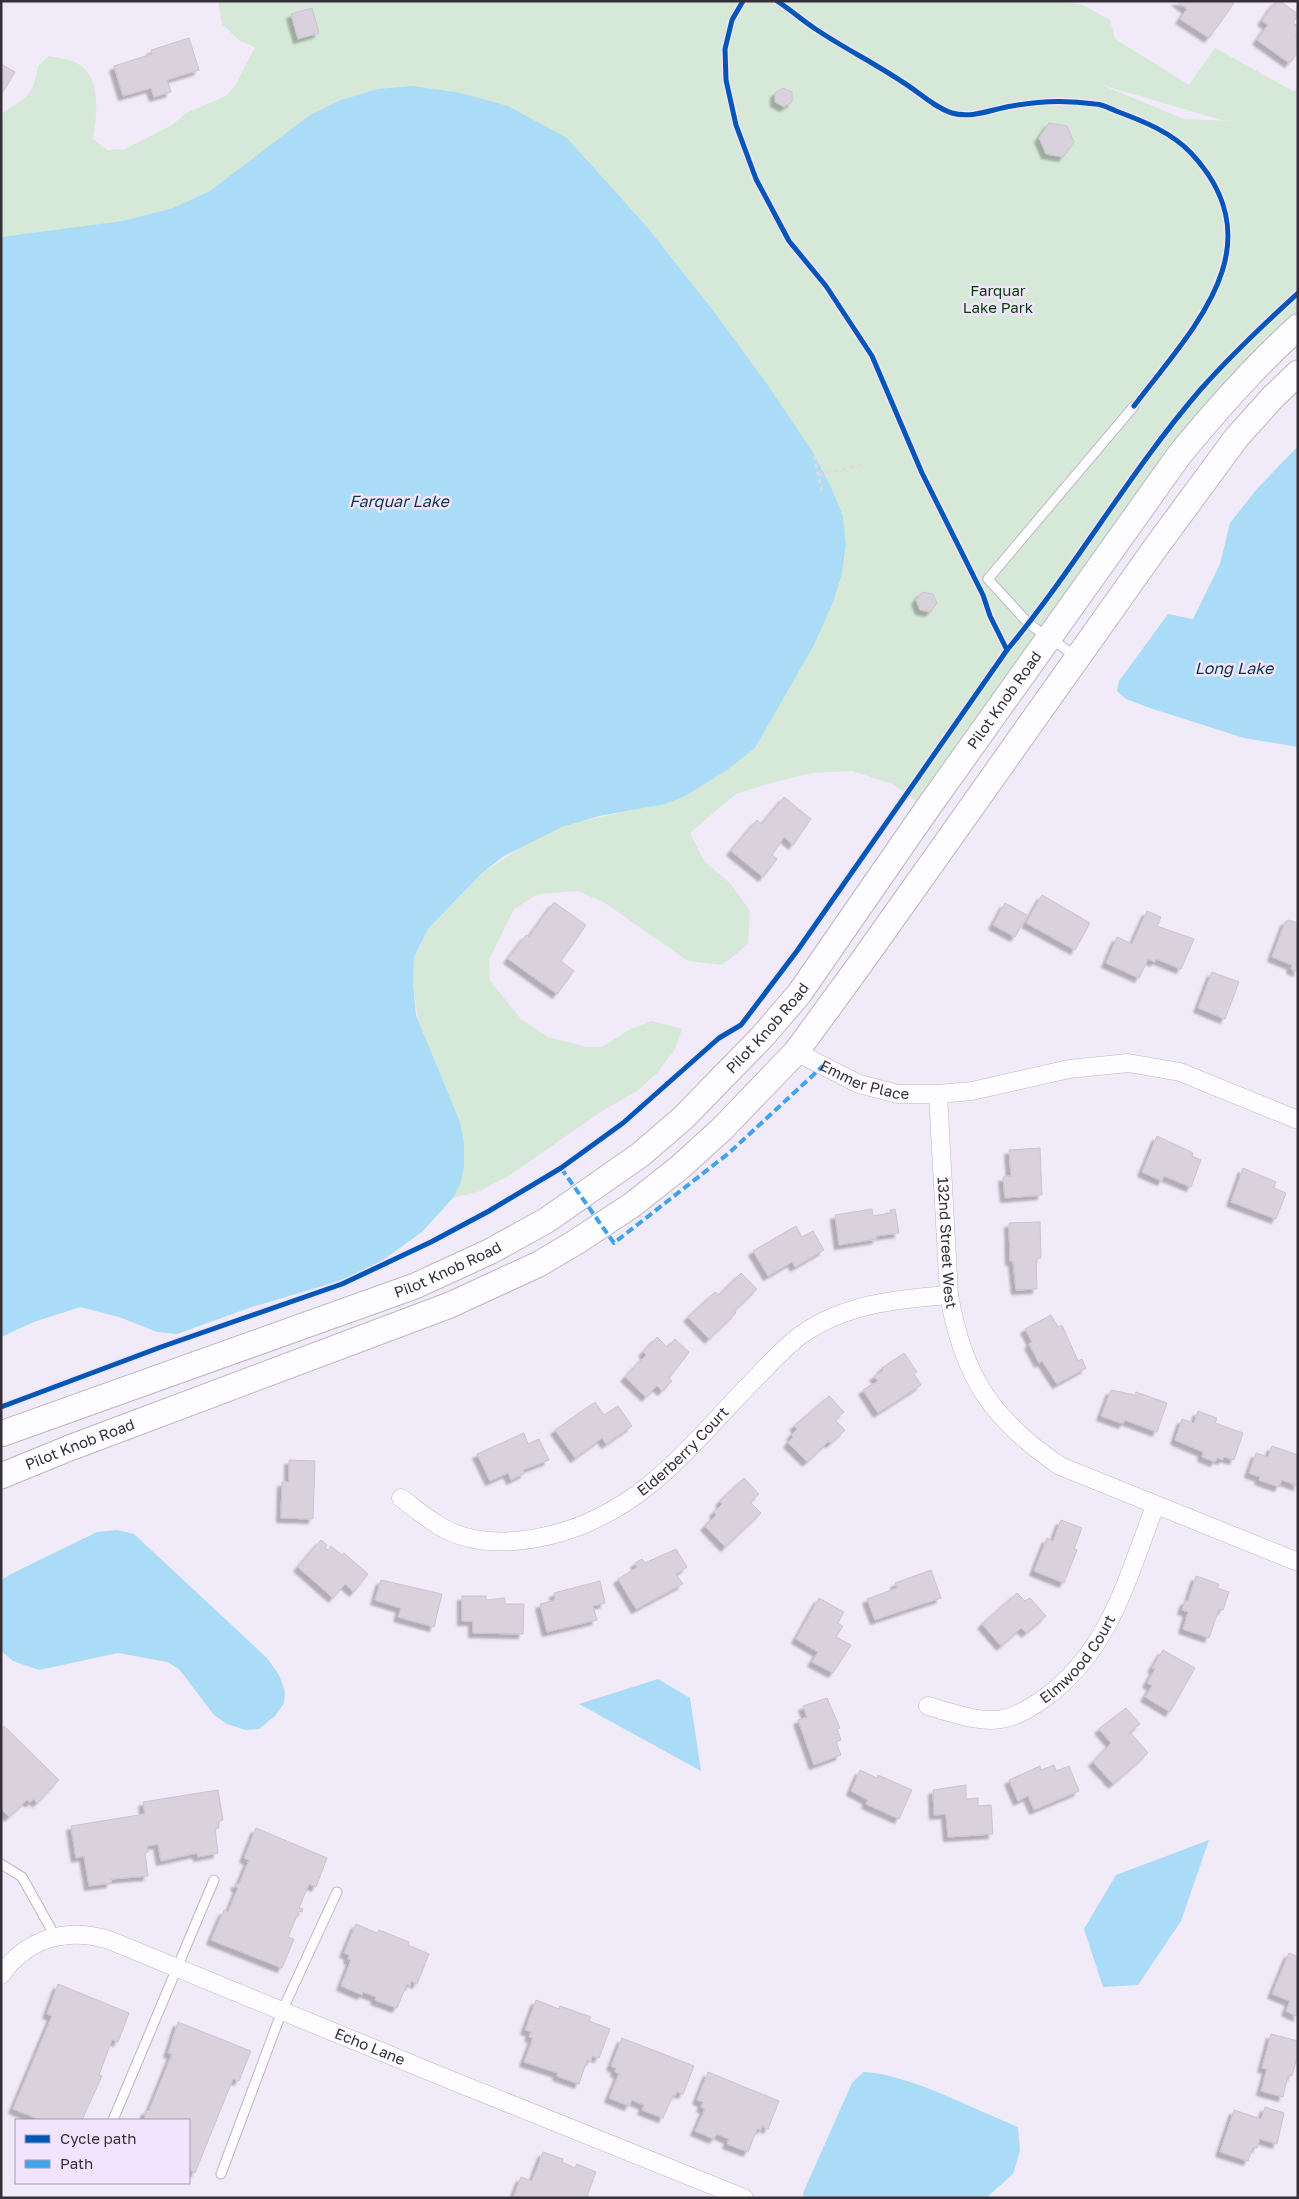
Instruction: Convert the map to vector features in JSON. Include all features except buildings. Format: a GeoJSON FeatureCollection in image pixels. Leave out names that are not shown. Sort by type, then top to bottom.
{"type":"FeatureCollection","features":[{"type":"Feature","properties":{"kind":"main road","name":"Pilot Knob Road"},"geometry":{"type":"LineString","coordinates":[[1,1434],[415,1286],[491,1251],[547,1220],[640,1155],[683,1118],[762,1037],[799,994],[1049,637],[1180,454],[1219,407],[1269,354],[1298,327]]}},
{"type":"Feature","properties":{"kind":"main road","name":"Pilot Knob Road"},"geometry":{"type":"LineString","coordinates":[[1,1476],[66,1449],[450,1305],[539,1264],[632,1205],[679,1168],[722,1129],[796,1052],[1237,437],[1273,397],[1298,373]]}},
{"type":"Feature","properties":{"kind":"main road"},"geometry":{"type":"LineString","coordinates":[[762,1037],[796,1052]]}},
{"type":"Feature","properties":{"kind":"street","name":"Emmer Place"},"geometry":{"type":"LineString","coordinates":[[796,1052],[859,1084],[898,1094],[938,1094]]}},
{"type":"Feature","properties":{"kind":"street"},"geometry":{"type":"LineString","coordinates":[[938,1094],[972,1091],[1069,1069],[1128,1063],[1180,1072],[1298,1120]]}},
{"type":"Feature","properties":{"kind":"street","name":"132nd Street West"},"geometry":{"type":"LineString","coordinates":[[938,1094],[948,1295],[962,1354],[992,1406],[1012,1429],[1035,1449],[1060,1466],[1155,1506],[1298,1562]]}},
{"type":"Feature","properties":{"kind":"street","name":"Elderberry Court"},"geometry":{"type":"LineString","coordinates":[[401,1498],[439,1526],[469,1538],[498,1543],[536,1538],[573,1529],[607,1515],[639,1495],[667,1470],[776,1357],[802,1335],[830,1318],[862,1307],[896,1299],[948,1295]]}},
{"type":"Feature","properties":{"kind":"street","name":"Elmwood Court"},"geometry":{"type":"LineString","coordinates":[[928,1706],[990,1720],[1006,1719],[1036,1704],[1060,1686],[1081,1666],[1100,1639],[1114,1611],[1155,1506]]}},
{"type":"Feature","properties":{"kind":"street","name":"Echo Lane"},"geometry":{"type":"LineString","coordinates":[[1,1975],[9,1964],[22,1952],[55,1936],[91,1934],[744,2198]]}},
{"type":"Feature","properties":{"kind":"lane"},"geometry":{"type":"LineString","coordinates":[[1078,658],[1029,624],[988,579],[1134,406]]}},
{"type":"Feature","properties":{"kind":"lane"},"geometry":{"type":"LineString","coordinates":[[1,1864],[22,1878],[55,1936]]}},
{"type":"Feature","properties":{"kind":"lane"},"geometry":{"type":"LineString","coordinates":[[113,2119],[214,1880]]}},
{"type":"Feature","properties":{"kind":"lane"},"geometry":{"type":"LineString","coordinates":[[221,2174],[282,2011],[337,1892]]}},
{"type":"Feature","properties":{"kind":"path"},"geometry":{"type":"LineString","coordinates":[[814,456],[824,495]]}},
{"type":"Feature","properties":{"kind":"path"},"geometry":{"type":"LineString","coordinates":[[819,475],[866,464]]}},
{"type":"Feature","properties":{"kind":"green space","name":"Farquar Lake Park"},"geometry":{"type":"Polygon","coordinates":[[[218,1],[1058,1],[1083,5],[1110,20],[1115,39],[1189,85],[1215,48],[1291,90],[1298,91],[1298,327],[1269,353],[927,809],[893,784],[852,771],[812,773],[736,794],[690,833],[704,861],[731,884],[750,911],[748,944],[722,965],[688,961],[605,903],[578,891],[538,894],[514,909],[489,960],[490,981],[521,1019],[548,1037],[586,1047],[602,1047],[629,1030],[652,1021],[682,1029],[674,1051],[656,1074],[637,1091],[602,1111],[510,1175],[480,1191],[453,1198],[463,1174],[464,1143],[460,1122],[418,1020],[413,982],[414,957],[427,930],[482,873],[540,835],[573,823],[672,801],[755,748],[793,680],[843,571],[846,545],[843,516],[831,487],[777,399],[712,309],[648,228],[265,189],[1,257],[1,114],[22,100],[31,91],[38,66],[49,56],[72,61],[82,67],[89,74],[96,94],[96,117],[93,139],[107,150],[125,149],[172,125],[186,113],[226,96],[235,86],[255,47],[240,41],[222,24],[218,1]],[[1099,84],[1184,119],[1232,121],[1221,120],[1099,84]]]}},
{"type":"Feature","properties":{"kind":"water","name":"Farquar Lake"},"geometry":{"type":"Polygon","coordinates":[[[413,86],[461,93],[508,106],[567,138],[648,228],[712,309],[767,384],[812,451],[831,487],[843,516],[846,545],[842,574],[833,602],[814,645],[755,748],[727,770],[685,796],[665,804],[599,816],[562,827],[504,856],[482,873],[428,929],[414,957],[413,982],[416,1015],[460,1122],[464,1143],[464,1168],[460,1185],[452,1199],[422,1232],[383,1260],[343,1280],[252,1307],[177,1334],[157,1332],[119,1317],[80,1307],[34,1322],[1,1337],[1,237],[123,221],[173,208],[210,191],[310,115],[341,100],[378,89],[413,86]]]}},
{"type":"Feature","properties":{"kind":"water","name":"Long Lake"},"geometry":{"type":"Polygon","coordinates":[[[1298,446],[1298,747],[1244,738],[1126,699],[1117,691],[1119,681],[1168,614],[1193,619],[1220,564],[1230,523],[1256,490],[1298,446]]]}},
{"type":"Feature","properties":{"kind":"water"},"geometry":{"type":"Polygon","coordinates":[[[117,1530],[134,1534],[267,1658],[279,1675],[285,1691],[284,1703],[275,1716],[259,1729],[246,1730],[227,1724],[214,1715],[179,1669],[167,1662],[118,1653],[39,1670],[13,1661],[1,1651],[1,1580],[97,1532],[117,1530]]]}},
{"type":"Feature","properties":{"kind":"water"},"geometry":{"type":"Polygon","coordinates":[[[658,1679],[690,1698],[701,1771],[579,1704],[658,1679]]]}},
{"type":"Feature","properties":{"kind":"water"},"geometry":{"type":"Polygon","coordinates":[[[1209,1840],[1181,1921],[1138,1985],[1103,1987],[1084,1929],[1116,1875],[1209,1840]]]}},
{"type":"Feature","properties":{"kind":"water"},"geometry":{"type":"Polygon","coordinates":[[[863,2072],[880,2074],[920,2085],[1018,2127],[1020,2151],[1013,2174],[986,2198],[804,2198],[803,2193],[852,2083],[863,2072]]]}},
{"type":"Feature","properties":{"kind":"marked path"},"geometry":{"type":"LineString","coordinates":[[561,1168],[614,1243],[729,1153],[823,1066]]}},
{"type":"Feature","properties":{"kind":"cycle path"},"geometry":{"type":"LineString","coordinates":[[743,1],[732,20],[725,49],[726,80],[736,125],[756,179],[789,241],[826,286],[872,356],[922,473],[983,595],[990,616],[1007,650]]}},
{"type":"Feature","properties":{"kind":"cycle path"},"geometry":{"type":"LineString","coordinates":[[777,1],[827,37],[891,74],[938,107],[952,113],[967,115],[1043,102],[1098,104],[1166,133],[1191,153],[1216,187],[1227,221],[1226,254],[1217,286],[1200,317],[1180,347],[1134,406]]}},
{"type":"Feature","properties":{"kind":"cycle path"},"geometry":{"type":"LineString","coordinates":[[1,1407],[161,1347],[342,1284],[431,1242],[489,1211],[561,1168],[623,1123],[719,1038],[741,1025],[797,951],[1007,650],[1056,586],[1175,420],[1212,376],[1298,293]]}}]}
